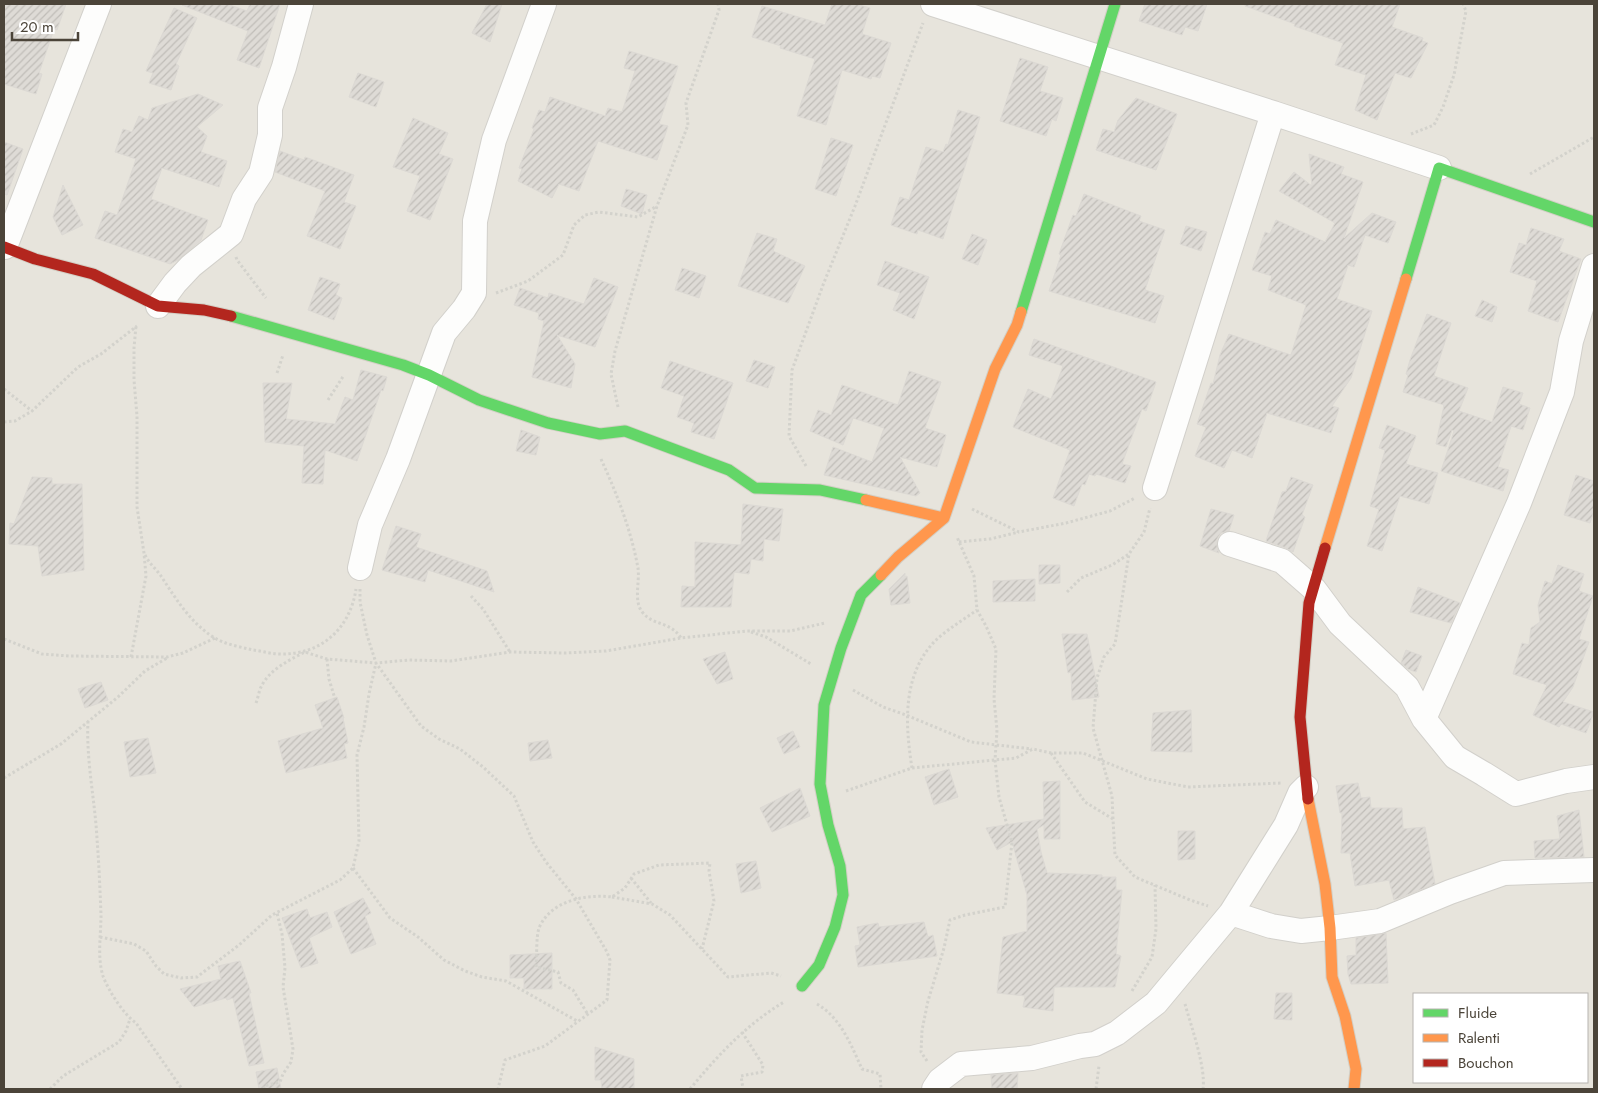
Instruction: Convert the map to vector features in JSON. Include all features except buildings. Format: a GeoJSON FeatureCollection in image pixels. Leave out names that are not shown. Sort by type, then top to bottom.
{"type":"FeatureCollection","features":[{"type":"Feature","properties":{"kind":"street"},"geometry":{"type":"LineString","coordinates":[[99,4],[4,247],[35,259],[93,274],[158,306],[204,310],[255,322],[349,351],[403,365],[429,375],[479,400],[548,423],[600,434],[625,431],[729,470],[755,488],[820,490],[944,518]]}},
{"type":"Feature","properties":{"kind":"street"},"geometry":{"type":"LineString","coordinates":[[158,306],[191,266],[231,234],[244,199],[261,174],[270,135],[270,108],[284,68],[301,4]]}},
{"type":"Feature","properties":{"kind":"street"},"geometry":{"type":"LineString","coordinates":[[360,568],[370,524],[398,459],[444,333],[464,309],[474,293],[475,221],[494,140],[544,4]]}},
{"type":"Feature","properties":{"kind":"street"},"geometry":{"type":"LineString","coordinates":[[802,986],[820,965],[835,927],[843,895],[840,866],[828,825],[820,784],[820,743],[824,705],[841,648],[861,595],[898,557],[944,518],[994,369],[1016,325],[1114,4]]}},
{"type":"Feature","properties":{"kind":"street"},"geometry":{"type":"LineString","coordinates":[[928,13],[1098,58],[1273,113],[1594,222]]}},
{"type":"Feature","properties":{"kind":"street"},"geometry":{"type":"LineString","coordinates":[[1155,488],[1273,113]]}},
{"type":"Feature","properties":{"kind":"street"},"geometry":{"type":"LineString","coordinates":[[1354,1089],[1356,1069],[1345,1016],[1332,976],[1330,928],[1325,884],[1306,787],[1300,717],[1309,603],[1439,168]]}},
{"type":"Feature","properties":{"kind":"street"},"geometry":{"type":"LineString","coordinates":[[1424,719],[1519,503],[1562,392],[1571,341],[1594,266]]}},
{"type":"Feature","properties":{"kind":"street"},"geometry":{"type":"LineString","coordinates":[[1230,544],[1282,561],[1314,589],[1340,624],[1407,687],[1424,719],[1455,757],[1516,794],[1566,781],[1594,777]]}},
{"type":"Feature","properties":{"kind":"street"},"geometry":{"type":"LineString","coordinates":[[937,1085],[961,1064],[1032,1058],[1095,1044],[1117,1033],[1156,1003],[1231,913],[1286,825],[1300,793],[1306,787]]}},
{"type":"Feature","properties":{"kind":"street"},"geometry":{"type":"LineString","coordinates":[[1231,913],[1271,926],[1293,930],[1330,928],[1380,921],[1450,892],[1504,873],[1594,870]]}},
{"type":"Feature","properties":{"kind":"path"},"geometry":{"type":"LineString","coordinates":[[625,431],[611,374],[615,351],[657,206],[688,125],[686,103],[719,10],[718,4]]}},
{"type":"Feature","properties":{"kind":"path"},"geometry":{"type":"LineString","coordinates":[[1409,135],[1434,125],[1443,107],[1454,76],[1458,57],[1466,11],[1463,4]]}},
{"type":"Feature","properties":{"kind":"path"},"geometry":{"type":"LineString","coordinates":[[820,490],[789,436],[792,370],[928,13]]}},
{"type":"Feature","properties":{"kind":"path"},"geometry":{"type":"LineString","coordinates":[[1498,188],[1531,174],[1594,137]]}},
{"type":"Feature","properties":{"kind":"path"},"geometry":{"type":"LineString","coordinates":[[464,309],[501,290],[528,281],[563,255],[574,225],[585,215],[599,212],[638,217],[657,206]]}},
{"type":"Feature","properties":{"kind":"path"},"geometry":{"type":"LineString","coordinates":[[4,422],[15,422],[32,411],[78,367],[101,354],[158,306]]}},
{"type":"Feature","properties":{"kind":"path"},"geometry":{"type":"LineString","coordinates":[[131,657],[146,576],[137,507],[137,416],[134,380],[136,326]]}},
{"type":"Feature","properties":{"kind":"path"},"geometry":{"type":"LineString","coordinates":[[4,389],[32,411]]}},
{"type":"Feature","properties":{"kind":"path"},"geometry":{"type":"LineString","coordinates":[[580,430],[599,455],[620,503],[632,538],[638,571],[640,606],[643,613],[654,621],[675,629],[681,638]]}},
{"type":"Feature","properties":{"kind":"path"},"geometry":{"type":"LineString","coordinates":[[959,542],[990,539],[1066,524],[1110,511],[1155,488]]}},
{"type":"Feature","properties":{"kind":"path"},"geometry":{"type":"LineString","coordinates":[[1067,592],[1081,578],[1112,565],[1129,554],[1144,532],[1155,488]]}},
{"type":"Feature","properties":{"kind":"path"},"geometry":{"type":"LineString","coordinates":[[937,1085],[921,1052],[922,1030],[928,1000],[944,948],[950,920],[1005,907],[1012,842],[999,797],[995,760],[997,744],[994,699],[996,649],[986,626],[976,610],[974,576],[956,536],[944,518],[967,507],[1019,532]]}},
{"type":"Feature","properties":{"kind":"path"},"geometry":{"type":"LineString","coordinates":[[144,553],[192,620],[214,638],[240,647],[279,654],[305,652],[327,659],[376,663],[409,660],[450,661],[510,652],[565,653],[606,651],[681,638],[747,631],[790,631],[826,622]]}},
{"type":"Feature","properties":{"kind":"path"},"geometry":{"type":"LineString","coordinates":[[1129,554],[1114,644],[1104,658],[1097,678],[1092,728],[1112,796],[1114,855],[1135,878],[1190,900],[1231,913]]}},
{"type":"Feature","properties":{"kind":"path"},"geometry":{"type":"LineString","coordinates":[[256,703],[261,686],[273,672],[287,661],[328,641],[346,621],[355,597],[360,568]]}},
{"type":"Feature","properties":{"kind":"path"},"geometry":{"type":"LineString","coordinates":[[360,568],[360,602],[367,635],[376,663],[421,726],[439,739],[460,749],[514,796],[533,842],[546,862],[576,899],[610,960],[606,1000],[545,1046],[505,1060],[498,1089]]}},
{"type":"Feature","properties":{"kind":"path"},"geometry":{"type":"LineString","coordinates":[[471,596],[483,609],[510,652]]}},
{"type":"Feature","properties":{"kind":"path"},"geometry":{"type":"LineString","coordinates":[[912,768],[907,739],[906,715],[918,663],[936,641],[976,610]]}},
{"type":"Feature","properties":{"kind":"path"},"geometry":{"type":"LineString","coordinates":[[4,778],[61,744],[118,697],[145,671],[167,658],[183,653],[214,638]]}},
{"type":"Feature","properties":{"kind":"path"},"geometry":{"type":"LineString","coordinates":[[4,639],[42,654],[167,658]]}},
{"type":"Feature","properties":{"kind":"path"},"geometry":{"type":"LineString","coordinates":[[327,659],[334,699]]}},
{"type":"Feature","properties":{"kind":"path"},"geometry":{"type":"LineString","coordinates":[[100,937],[134,944],[146,951],[164,974],[181,978],[196,977],[239,945],[277,913],[340,880],[353,868],[359,841],[357,756],[376,663]]}},
{"type":"Feature","properties":{"kind":"path"},"geometry":{"type":"LineString","coordinates":[[906,715],[971,742],[997,744],[1051,753],[1083,752],[1147,779],[1188,787],[1281,783],[1306,787]]}},
{"type":"Feature","properties":{"kind":"path"},"geometry":{"type":"LineString","coordinates":[[88,721],[87,740],[97,837],[100,954],[103,976],[115,998],[130,1019],[136,1023],[182,1089]]}},
{"type":"Feature","properties":{"kind":"path"},"geometry":{"type":"LineString","coordinates":[[824,804],[847,790],[912,768],[1016,758],[1033,749]]}},
{"type":"Feature","properties":{"kind":"path"},"geometry":{"type":"LineString","coordinates":[[1051,753],[1085,802],[1113,819]]}},
{"type":"Feature","properties":{"kind":"path"},"geometry":{"type":"LineString","coordinates":[[612,897],[625,888],[634,874],[659,865],[710,862],[709,871],[714,901],[702,949]]}},
{"type":"Feature","properties":{"kind":"path"},"geometry":{"type":"LineString","coordinates":[[353,868],[390,918],[418,937],[444,960],[482,977],[506,981],[577,1021]]}},
{"type":"Feature","properties":{"kind":"path"},"geometry":{"type":"LineString","coordinates":[[631,878],[652,904],[670,915],[728,977],[771,973],[787,978],[802,986]]}},
{"type":"Feature","properties":{"kind":"path"},"geometry":{"type":"LineString","coordinates":[[1131,992],[1152,957],[1156,929],[1155,886]]}},
{"type":"Feature","properties":{"kind":"path"},"geometry":{"type":"LineString","coordinates":[[587,1013],[573,990],[562,983],[558,972],[536,967],[539,928],[552,911],[576,899],[597,895],[652,904]]}},
{"type":"Feature","properties":{"kind":"path"},"geometry":{"type":"LineString","coordinates":[[264,1089],[264,1086],[280,1082],[291,1062],[294,1049],[283,987],[285,968],[282,934],[277,913]]}},
{"type":"Feature","properties":{"kind":"path"},"geometry":{"type":"LineString","coordinates":[[1177,979],[1197,1050],[1204,1081],[1203,1089]]}},
{"type":"Feature","properties":{"kind":"path"},"geometry":{"type":"LineString","coordinates":[[690,1089],[742,1032],[780,1004],[798,994],[802,986]]}},
{"type":"Feature","properties":{"kind":"path"},"geometry":{"type":"LineString","coordinates":[[802,986],[803,996],[827,1010],[844,1032],[862,1069],[880,1074],[881,1089]]}},
{"type":"Feature","properties":{"kind":"path"},"geometry":{"type":"LineString","coordinates":[[50,1089],[63,1076],[119,1042],[126,1031],[130,1019]]}},
{"type":"Feature","properties":{"kind":"path"},"geometry":{"type":"LineString","coordinates":[[742,1032],[763,1065],[762,1072],[741,1076],[743,1089]]}},
{"type":"Feature","properties":{"kind":"path"},"geometry":{"type":"LineString","coordinates":[[1096,1089],[1102,1041]]}},
{"type":"Feature","properties":{"kind":"shaded area"},"geometry":{"type":"Polygon","coordinates":[[[4,4],[1594,4],[1594,1089],[4,1089],[4,4]]]}},
{"type":"Feature","properties":{"kind":"traffic: fast"},"geometry":{"type":"LineString","coordinates":[[1021,312],[1115,4]]}},
{"type":"Feature","properties":{"kind":"traffic: fast"},"geometry":{"type":"LineString","coordinates":[[1406,279],[1439,168],[1594,222]]}},
{"type":"Feature","properties":{"kind":"traffic: fast"},"geometry":{"type":"LineString","coordinates":[[231,316],[403,365],[429,375],[479,400],[548,423],[600,434],[625,431],[729,470],[755,488],[820,490],[866,500]]}},
{"type":"Feature","properties":{"kind":"traffic: fast"},"geometry":{"type":"LineString","coordinates":[[802,986],[819,965],[835,927],[843,895],[840,866],[828,825],[820,784],[824,705],[841,648],[861,595],[881,575]]}},
{"type":"Feature","properties":{"kind":"traffic: slow"},"geometry":{"type":"LineString","coordinates":[[1325,548],[1406,279]]}},
{"type":"Feature","properties":{"kind":"traffic: slow"},"geometry":{"type":"LineString","coordinates":[[881,575],[898,557],[944,518],[995,369],[1017,325],[1021,312]]}},
{"type":"Feature","properties":{"kind":"traffic: slow"},"geometry":{"type":"LineString","coordinates":[[866,500],[944,518]]}},
{"type":"Feature","properties":{"kind":"traffic: slow"},"geometry":{"type":"LineString","coordinates":[[1308,799],[1325,884],[1330,928],[1332,977],[1345,1016],[1356,1069],[1354,1089]]}},
{"type":"Feature","properties":{"kind":"traffic: jam"},"geometry":{"type":"LineString","coordinates":[[4,247],[35,259],[93,274],[158,306],[204,310],[231,316]]}},
{"type":"Feature","properties":{"kind":"traffic: jam"},"geometry":{"type":"LineString","coordinates":[[1308,799],[1300,717],[1309,603],[1325,548]]}}]}
